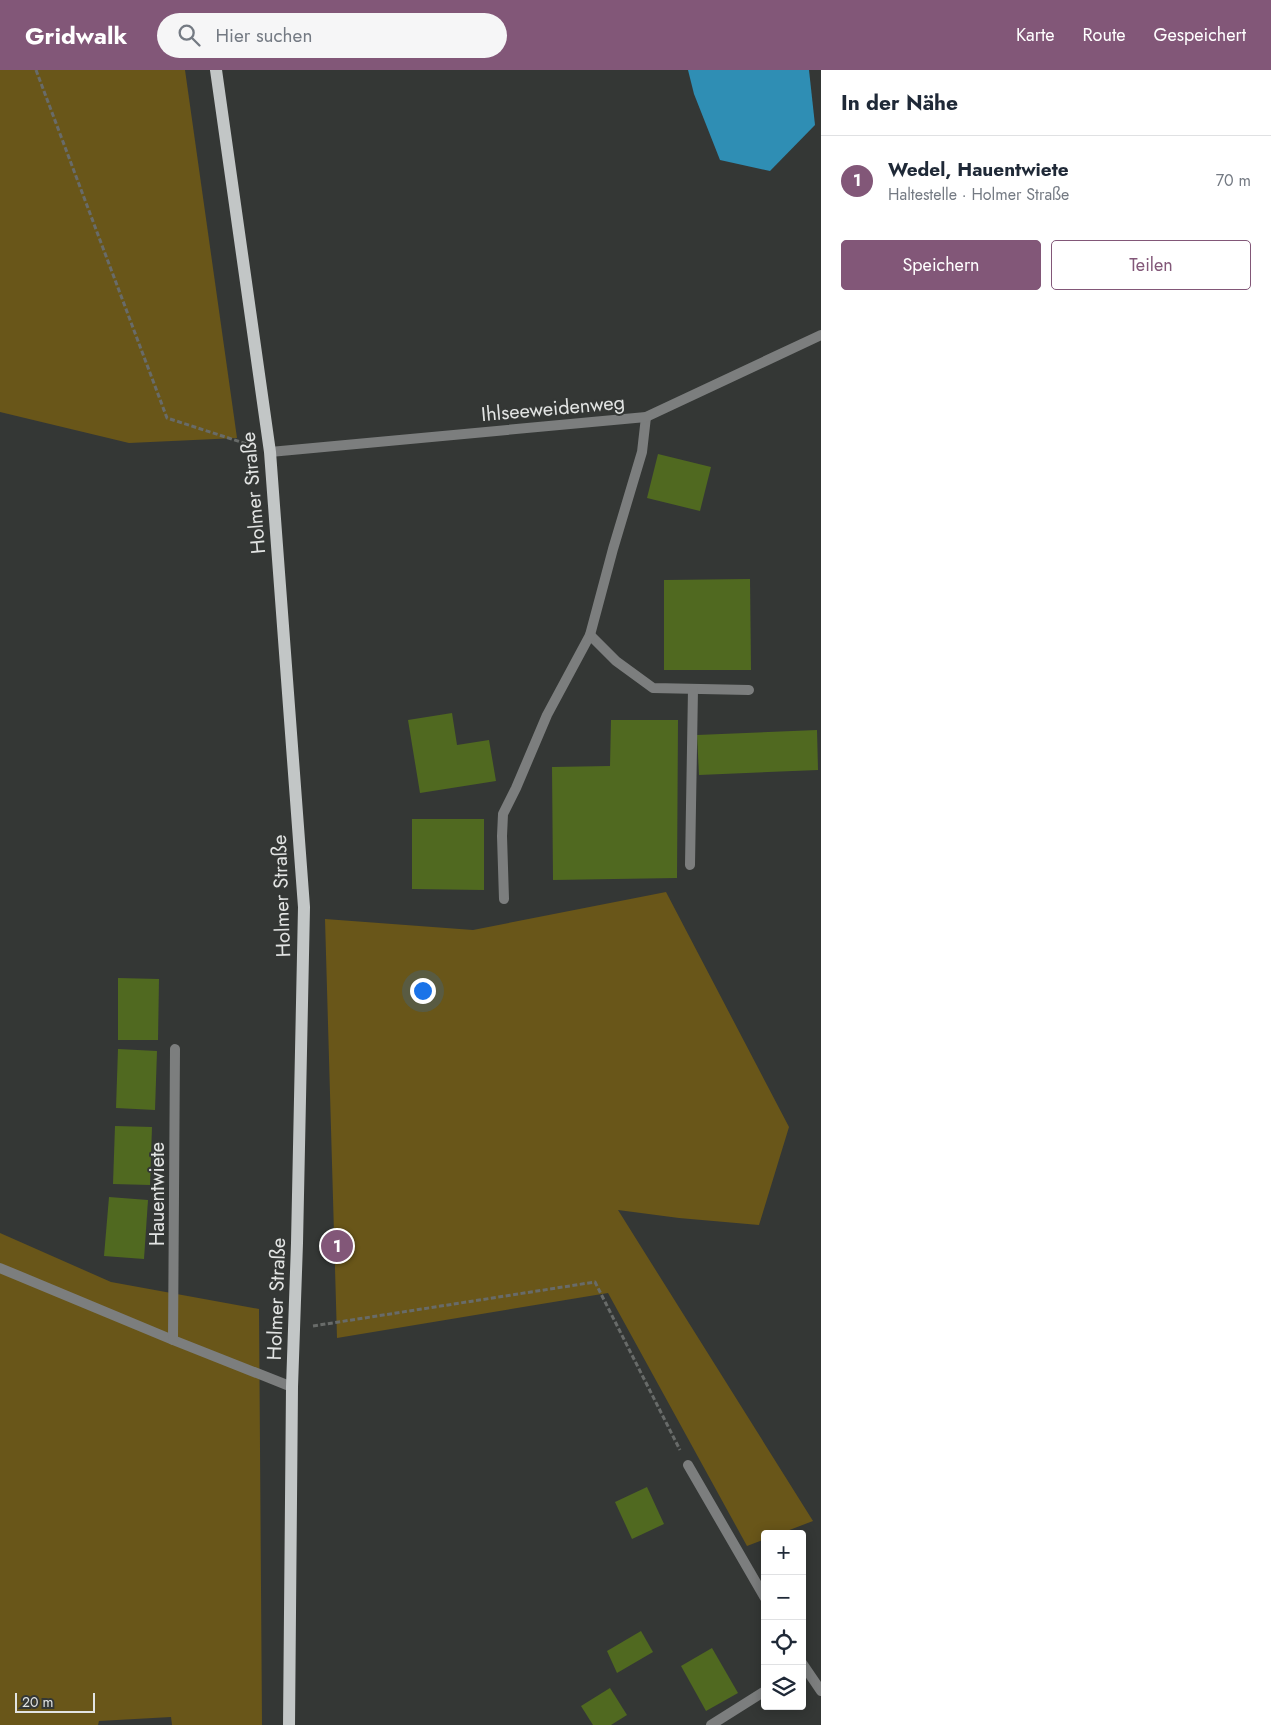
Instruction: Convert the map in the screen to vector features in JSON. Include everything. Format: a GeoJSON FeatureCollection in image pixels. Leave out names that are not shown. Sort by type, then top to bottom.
{"type":"FeatureCollection","features":[{"type":"Feature","properties":{"kind":"main road","name":"Holmer Straße"},"geometry":{"type":"LineString","coordinates":[[216,70],[270,452],[304,907],[295,1329],[292,1387],[289,1725]]}},
{"type":"Feature","properties":{"kind":"street","name":"Ihlseeweidenweg"},"geometry":{"type":"LineString","coordinates":[[270,452],[646,417],[821,335]]}},
{"type":"Feature","properties":{"kind":"street"},"geometry":{"type":"LineString","coordinates":[[504,899],[503,814],[547,715],[590,635],[642,452],[646,417]]}},
{"type":"Feature","properties":{"kind":"street"},"geometry":{"type":"LineString","coordinates":[[590,635],[616,662],[654,688],[749,690]]}},
{"type":"Feature","properties":{"kind":"street"},"geometry":{"type":"LineString","coordinates":[[690,864],[693,689]]}},
{"type":"Feature","properties":{"kind":"street","name":"Hauentwiete"},"geometry":{"type":"LineString","coordinates":[[173,1340],[175,1049]]}},
{"type":"Feature","properties":{"kind":"street"},"geometry":{"type":"LineString","coordinates":[[0,1268],[292,1387]]}},
{"type":"Feature","properties":{"kind":"street"},"geometry":{"type":"LineString","coordinates":[[688,1465],[761,1591]]}},
{"type":"Feature","properties":{"kind":"street"},"geometry":{"type":"LineString","coordinates":[[806,1669],[821,1691]]}},
{"type":"Feature","properties":{"kind":"street"},"geometry":{"type":"LineString","coordinates":[[711,1725],[761,1694]]}},
{"type":"Feature","properties":{"kind":"path"},"geometry":{"type":"LineString","coordinates":[[36,70],[167,418],[270,452]]}},
{"type":"Feature","properties":{"kind":"path"},"geometry":{"type":"LineString","coordinates":[[295,1329],[595,1282],[688,1465]]}},
{"type":"Feature","properties":{"kind":"shaded area"},"geometry":{"type":"Polygon","coordinates":[[[0,70],[185,70],[237,438],[129,443],[0,412],[0,70]]]}},
{"type":"Feature","properties":{"kind":"shaded area"},"geometry":{"type":"Polygon","coordinates":[[[666,892],[789,1127],[759,1225],[679,1218],[618,1210],[813,1521],[789,1530],[761,1530],[761,1541],[747,1546],[608,1293],[337,1338],[325,919],[473,930],[666,892]]]}},
{"type":"Feature","properties":{"kind":"shaded area"},"geometry":{"type":"Polygon","coordinates":[[[0,1233],[111,1282],[259,1309],[262,1725],[172,1725],[171,1717],[99,1721],[98,1725],[0,1725],[0,1233]]]}},
{"type":"Feature","properties":{"kind":"water"},"geometry":{"type":"Polygon","coordinates":[[[688,70],[809,70],[815,125],[770,171],[720,160],[694,94],[688,70]]]}},
{"type":"Feature","properties":{"kind":"building"},"geometry":{"type":"Polygon","coordinates":[[[658,454],[711,467],[700,511],[647,498],[658,454]]]}},
{"type":"Feature","properties":{"kind":"building"},"geometry":{"type":"Polygon","coordinates":[[[750,579],[751,670],[664,670],[664,580],[750,579]]]}},
{"type":"Feature","properties":{"kind":"building"},"geometry":{"type":"Polygon","coordinates":[[[452,713],[457,745],[489,740],[496,781],[420,793],[408,720],[452,713]]]}},
{"type":"Feature","properties":{"kind":"building"},"geometry":{"type":"Polygon","coordinates":[[[611,720],[678,720],[677,878],[553,880],[552,767],[610,766],[611,720]]]}},
{"type":"Feature","properties":{"kind":"building"},"geometry":{"type":"Polygon","coordinates":[[[817,730],[818,770],[699,775],[697,735],[817,730]]]}},
{"type":"Feature","properties":{"kind":"building"},"geometry":{"type":"Polygon","coordinates":[[[412,819],[484,819],[484,890],[412,889],[412,819]]]}},
{"type":"Feature","properties":{"kind":"building"},"geometry":{"type":"Polygon","coordinates":[[[118,978],[159,979],[158,1040],[118,1040],[118,978]]]}},
{"type":"Feature","properties":{"kind":"building"},"geometry":{"type":"Polygon","coordinates":[[[118,1049],[157,1051],[155,1110],[116,1108],[118,1049]]]}},
{"type":"Feature","properties":{"kind":"building"},"geometry":{"type":"Polygon","coordinates":[[[115,1126],[152,1127],[150,1185],[113,1184],[115,1126]]]}},
{"type":"Feature","properties":{"kind":"building"},"geometry":{"type":"Polygon","coordinates":[[[109,1197],[148,1200],[144,1259],[104,1256],[109,1197]]]}},
{"type":"Feature","properties":{"kind":"building"},"geometry":{"type":"Polygon","coordinates":[[[647,1487],[664,1524],[632,1539],[615,1502],[647,1487]]]}},
{"type":"Feature","properties":{"kind":"building"},"geometry":{"type":"Polygon","coordinates":[[[641,1631],[653,1652],[617,1673],[607,1651],[641,1631]]]}},
{"type":"Feature","properties":{"kind":"building"},"geometry":{"type":"Polygon","coordinates":[[[712,1648],[738,1693],[706,1711],[681,1666],[712,1648]]]}},
{"type":"Feature","properties":{"kind":"building"},"geometry":{"type":"Polygon","coordinates":[[[610,1688],[627,1715],[611,1725],[593,1725],[581,1706],[610,1688]]]}},
{"type":"Feature","properties":{"kind":"place","name":"Wedel, Hauentwiete"},"geometry":{"type":"Point","coordinates":[337,1246]}}]}
